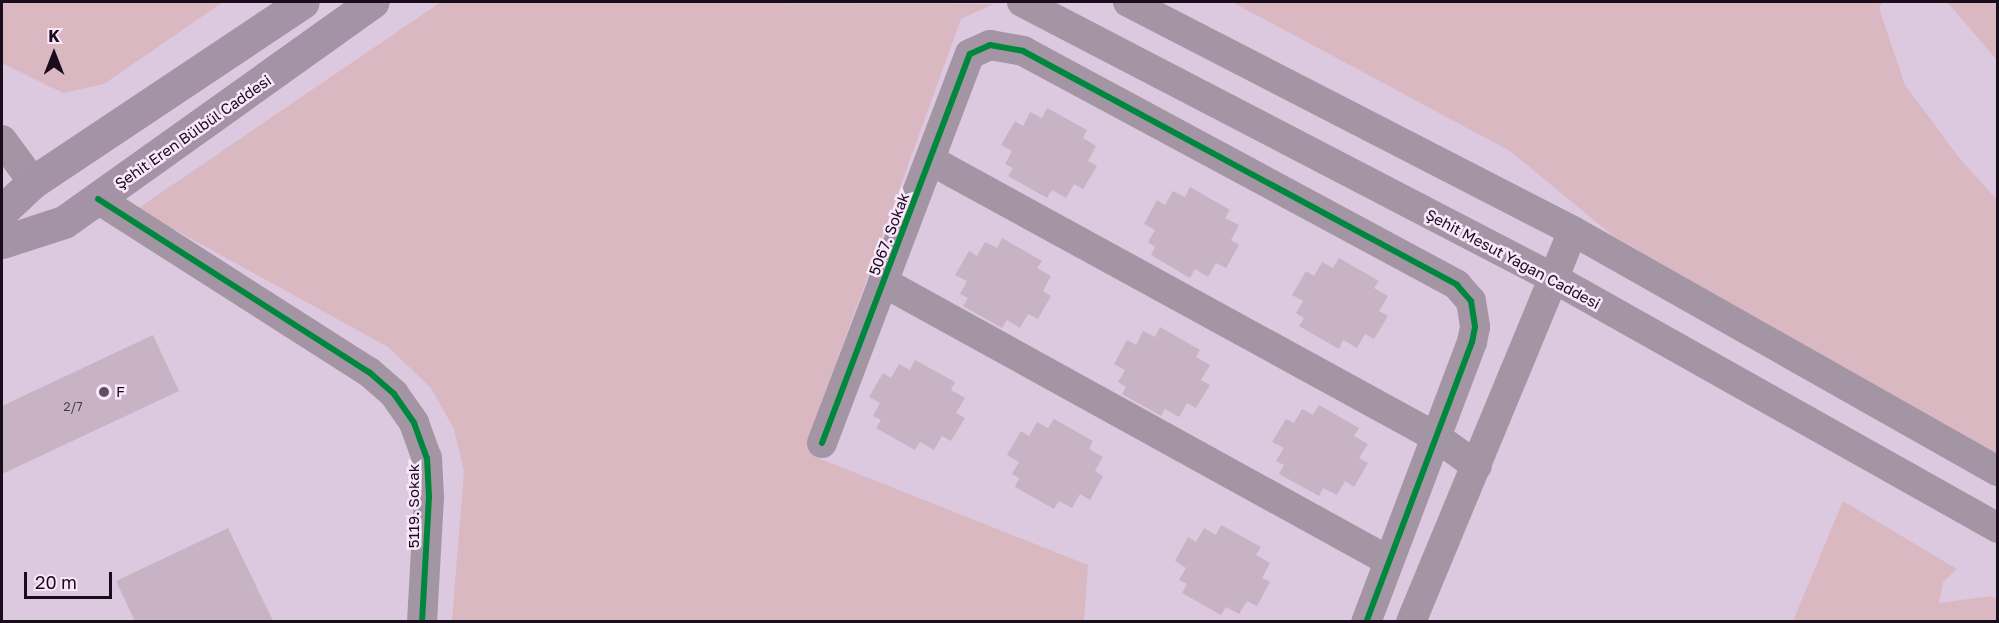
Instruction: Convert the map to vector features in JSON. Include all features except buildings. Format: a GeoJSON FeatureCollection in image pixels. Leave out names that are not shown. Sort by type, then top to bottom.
{"type":"FeatureCollection","features":[{"type":"Feature","properties":{"kind":"street"},"geometry":{"type":"LineString","coordinates":[[2,211],[33,182],[303,2]]}},
{"type":"Feature","properties":{"kind":"street","name":"Şehit Eren Bülbül Caddesi"},"geometry":{"type":"LineString","coordinates":[[2,242],[64,222],[98,200],[372,2]]}},
{"type":"Feature","properties":{"kind":"street","name":"Şehit Mesut Yağan Caddesi"},"geometry":{"type":"LineString","coordinates":[[1022,2],[1555,279],[1998,528]]}},
{"type":"Feature","properties":{"kind":"street"},"geometry":{"type":"LineString","coordinates":[[1128,2],[1574,231],[1998,471]]}},
{"type":"Feature","properties":{"kind":"street","name":"5067. Sokak"},"geometry":{"type":"LineString","coordinates":[[822,442],[970,54],[990,45],[1034,55],[1457,285],[1471,301],[1474,334],[1436,437]]}},
{"type":"Feature","properties":{"kind":"street"},"geometry":{"type":"LineString","coordinates":[[2,140],[64,222]]}},
{"type":"Feature","properties":{"kind":"street"},"geometry":{"type":"LineString","coordinates":[[930,160],[1436,437],[1477,466]]}},
{"type":"Feature","properties":{"kind":"street","name":"5119. Sokak"},"geometry":{"type":"LineString","coordinates":[[98,200],[369,372],[394,394],[414,423],[427,458],[429,497],[422,621]]}},
{"type":"Feature","properties":{"kind":"street"},"geometry":{"type":"LineString","coordinates":[[1411,621],[1574,231]]}},
{"type":"Feature","properties":{"kind":"street"},"geometry":{"type":"LineString","coordinates":[[883,282],[1387,560]]}},
{"type":"Feature","properties":{"kind":"street"},"geometry":{"type":"LineString","coordinates":[[1366,621],[1387,560],[1436,437]]}},
{"type":"Feature","properties":{"kind":"shaded area"},"geometry":{"type":"Polygon","coordinates":[[[2,2],[223,2],[104,84],[63,93],[2,63],[2,2]]]}},
{"type":"Feature","properties":{"kind":"shaded area"},"geometry":{"type":"Polygon","coordinates":[[[441,2],[994,4],[961,19],[810,435],[818,458],[1088,565],[1084,621],[452,621],[464,471],[454,429],[431,388],[388,347],[137,209],[441,2]]]}},
{"type":"Feature","properties":{"kind":"shaded area"},"geometry":{"type":"Polygon","coordinates":[[[1232,2],[1883,2],[1879,8],[1905,85],[1960,159],[1997,200],[1997,457],[1612,235],[1510,151],[1232,2]]]}},
{"type":"Feature","properties":{"kind":"shaded area"},"geometry":{"type":"Polygon","coordinates":[[[1947,2],[1997,2],[1997,60],[1990,52],[1947,2]]]}},
{"type":"Feature","properties":{"kind":"shaded area"},"geometry":{"type":"Polygon","coordinates":[[[1843,501],[1957,569],[1943,582],[1939,603],[1992,596],[1997,599],[1997,621],[1793,621],[1843,501]]]}},
{"type":"Feature","properties":{"kind":"cycle path"},"geometry":{"type":"LineString","coordinates":[[822,443],[970,54],[990,45],[1023,51],[1457,285],[1471,301],[1475,327],[1472,342],[1366,622]]}},
{"type":"Feature","properties":{"kind":"cycle path"},"geometry":{"type":"LineString","coordinates":[[98,199],[369,372],[394,394],[414,423],[427,458],[429,497],[422,622]]}},
{"type":"Feature","properties":{"kind":"place","name":"F"},"geometry":{"type":"Point","coordinates":[104,392]}}]}
